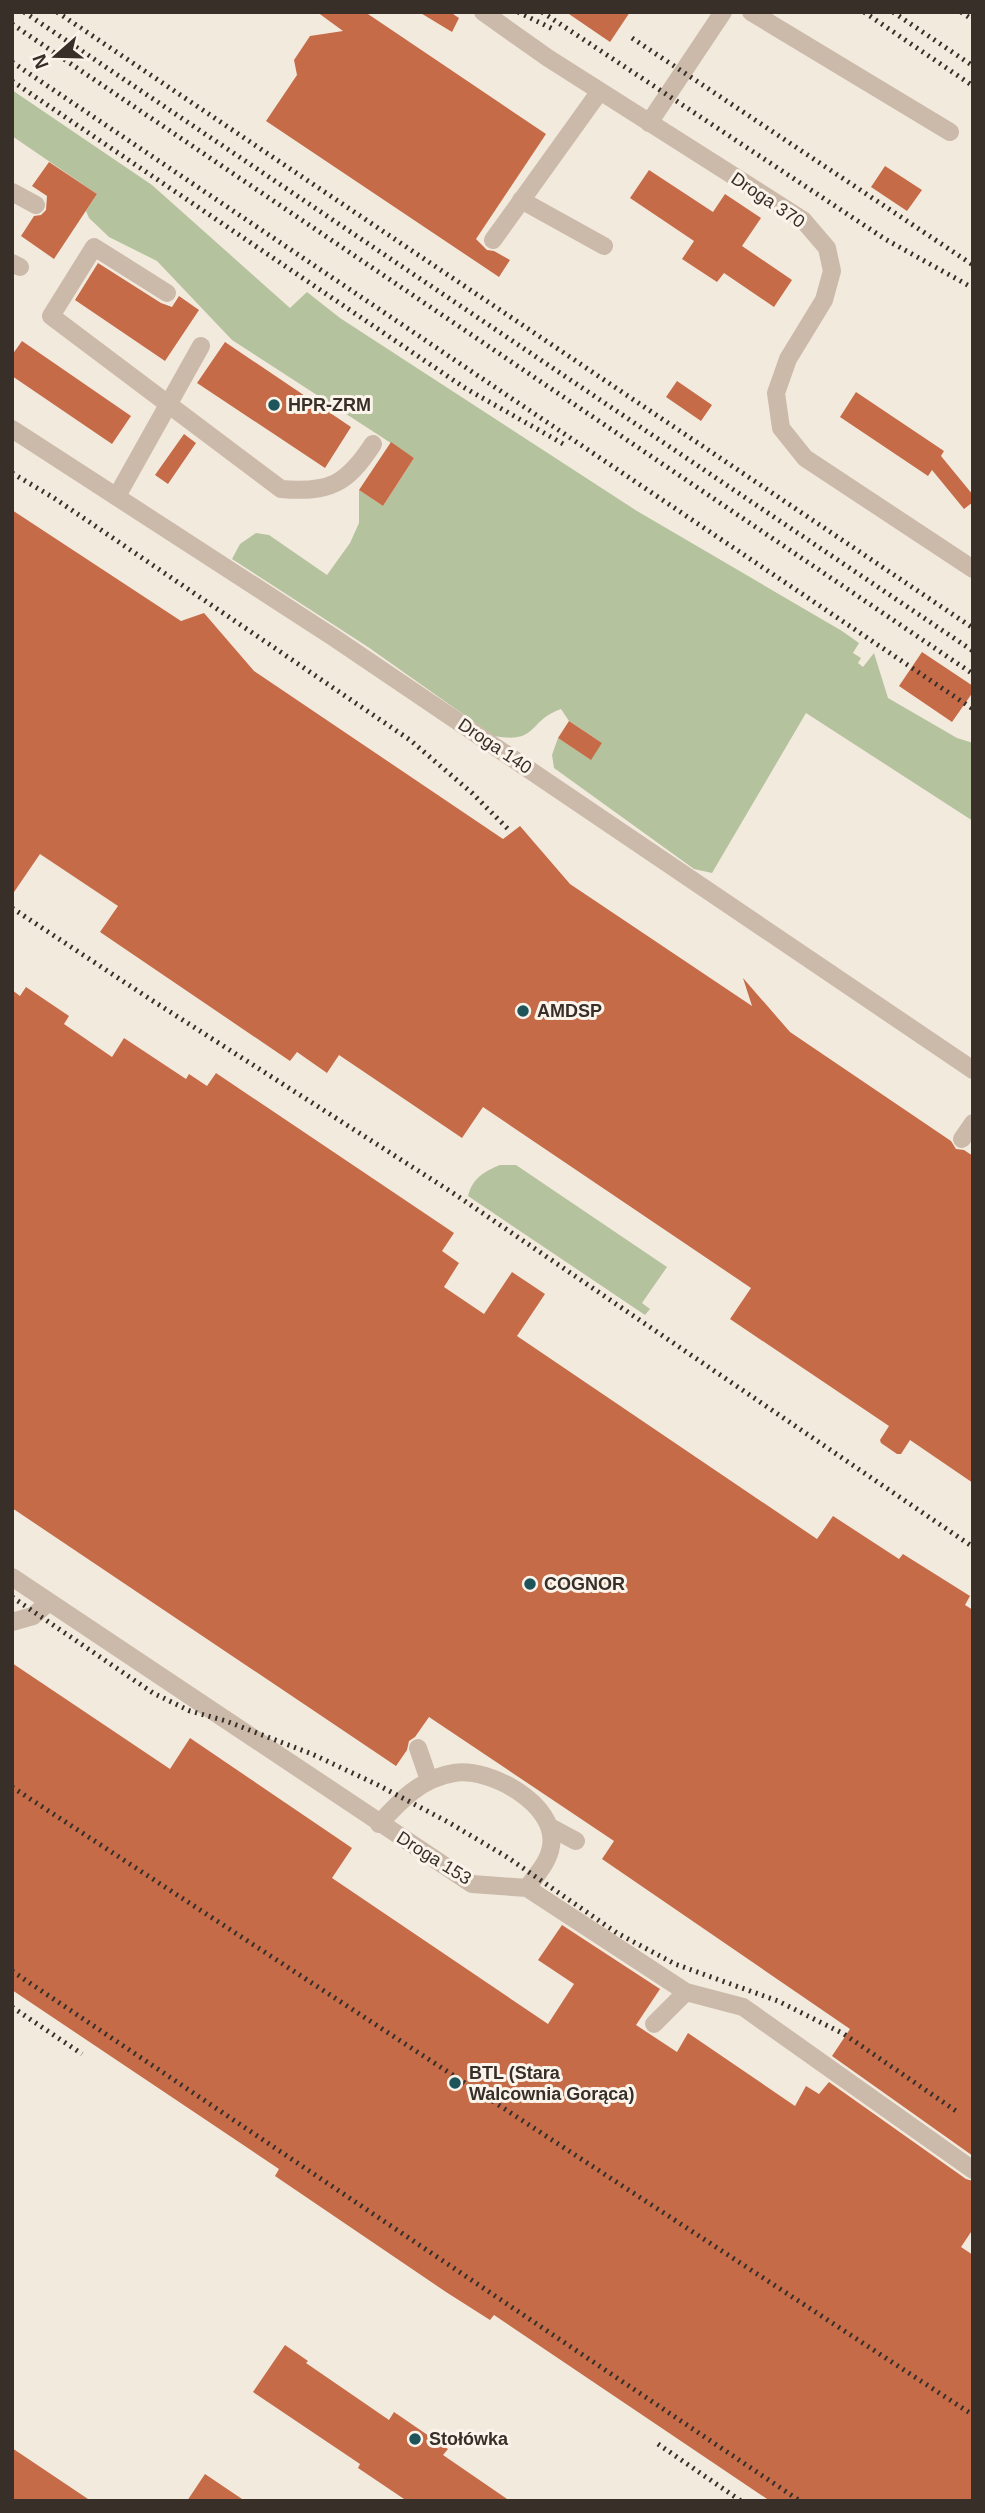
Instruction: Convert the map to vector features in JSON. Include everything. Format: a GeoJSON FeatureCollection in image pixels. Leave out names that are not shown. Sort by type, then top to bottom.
{"type":"FeatureCollection","features":[{"type":"Feature","properties":{"kind":"lane","name":"Droga 370"},"geometry":{"type":"LineString","coordinates":[[483,12],[649,123],[803,220],[827,248],[832,271],[824,300],[788,359],[776,393],[781,428],[805,458],[973,569]]}},
{"type":"Feature","properties":{"kind":"lane"},"geometry":{"type":"LineString","coordinates":[[649,123],[723,12]]}},
{"type":"Feature","properties":{"kind":"lane"},"geometry":{"type":"LineString","coordinates":[[751,12],[950,132]]}},
{"type":"Feature","properties":{"kind":"lane"},"geometry":{"type":"LineString","coordinates":[[493,240],[600,91]]}},
{"type":"Feature","properties":{"kind":"lane"},"geometry":{"type":"LineString","coordinates":[[12,192],[36,205]]}},
{"type":"Feature","properties":{"kind":"lane"},"geometry":{"type":"LineString","coordinates":[[521,200],[604,246]]}},
{"type":"Feature","properties":{"kind":"lane"},"geometry":{"type":"LineString","coordinates":[[167,293],[94,247],[51,316],[281,489],[310,491],[335,484],[358,468],[373,444]]}},
{"type":"Feature","properties":{"kind":"lane"},"geometry":{"type":"LineString","coordinates":[[117,496],[201,346]]}},
{"type":"Feature","properties":{"kind":"lane","name":"Droga 140"},"geometry":{"type":"LineString","coordinates":[[12,429],[345,645],[973,1070]]}},
{"type":"Feature","properties":{"kind":"lane"},"geometry":{"type":"LineString","coordinates":[[962,1139],[973,1123]]}},
{"type":"Feature","properties":{"kind":"lane","name":"Droga 153"},"geometry":{"type":"LineString","coordinates":[[12,1577],[472,1884],[527,1888],[686,1992],[743,2007],[973,2170]]}},
{"type":"Feature","properties":{"kind":"lane"},"geometry":{"type":"LineString","coordinates":[[12,1622],[33,1616],[49,1602]]}},
{"type":"Feature","properties":{"kind":"lane"},"geometry":{"type":"LineString","coordinates":[[418,1748],[429,1780]]}},
{"type":"Feature","properties":{"kind":"lane"},"geometry":{"type":"LineString","coordinates":[[379,1824],[406,1794],[429,1780],[454,1773],[483,1774],[529,1798],[550,1827],[552,1843],[548,1858],[527,1888]]}},
{"type":"Feature","properties":{"kind":"lane"},"geometry":{"type":"LineString","coordinates":[[550,1827],[576,1841]]}},
{"type":"Feature","properties":{"kind":"lane"},"geometry":{"type":"LineString","coordinates":[[654,2024],[686,1992]]}},
{"type":"Feature","properties":{"kind":"green space"},"geometry":{"type":"Polygon","coordinates":[[[12,90],[152,185],[290,308],[307,292],[340,318],[637,511],[842,631],[859,643],[853,653],[861,658],[858,663],[863,667],[874,653],[888,698],[957,738],[973,743],[973,821],[806,713],[712,873],[694,869],[554,768],[552,755],[558,738],[590,759],[602,743],[569,721],[561,709],[519,737],[494,736],[368,647],[232,559],[240,544],[256,533],[269,535],[327,575],[350,543],[359,523],[359,490],[383,506],[414,458],[232,340],[157,261],[109,237],[89,218],[86,211],[97,194],[12,136],[12,90]]]}},
{"type":"Feature","properties":{"kind":"green space"},"geometry":{"type":"Polygon","coordinates":[[[500,1165],[516,1165],[667,1267],[642,1303],[650,1309],[645,1315],[468,1196],[480,1176],[500,1165]]]}},
{"type":"Feature","properties":{"kind":"building"},"geometry":{"type":"Polygon","coordinates":[[[317,12],[365,12],[546,134],[476,239],[487,250],[510,260],[499,277],[266,121],[297,75],[294,60],[310,36],[343,31],[317,12]]]}},
{"type":"Feature","properties":{"kind":"building"},"geometry":{"type":"Polygon","coordinates":[[[419,12],[450,12],[459,18],[452,32],[419,12]]]}},
{"type":"Feature","properties":{"kind":"building"},"geometry":{"type":"Polygon","coordinates":[[[566,12],[630,12],[610,42],[566,12]]]}},
{"type":"Feature","properties":{"kind":"building"},"geometry":{"type":"Polygon","coordinates":[[[49,162],[97,194],[54,259],[21,236],[34,216],[41,215],[46,210],[47,196],[32,186],[49,162]]]}},
{"type":"Feature","properties":{"kind":"building"},"geometry":{"type":"Polygon","coordinates":[[[885,166],[922,190],[907,211],[871,187],[885,166]]]}},
{"type":"Feature","properties":{"kind":"building"},"geometry":{"type":"Polygon","coordinates":[[[649,170],[713,212],[725,194],[761,218],[742,246],[792,280],[774,307],[724,273],[717,282],[682,259],[694,241],[630,198],[649,170]]]}},
{"type":"Feature","properties":{"kind":"building"},"geometry":{"type":"Polygon","coordinates":[[[98,263],[161,303],[172,307],[179,296],[199,310],[165,361],[75,300],[98,263]]]}},
{"type":"Feature","properties":{"kind":"building"},"geometry":{"type":"Polygon","coordinates":[[[22,341],[131,416],[112,444],[12,376],[12,355],[22,341]]]}},
{"type":"Feature","properties":{"kind":"building","name":"HPR-ZRM"},"geometry":{"type":"Polygon","coordinates":[[[225,342],[351,427],[325,468],[197,383],[225,342]]]}},
{"type":"Feature","properties":{"kind":"building"},"geometry":{"type":"Polygon","coordinates":[[[677,381],[712,405],[701,421],[666,397],[677,381]]]}},
{"type":"Feature","properties":{"kind":"building"},"geometry":{"type":"Polygon","coordinates":[[[856,392],[944,451],[941,456],[973,495],[973,502],[964,509],[932,470],[928,476],[840,417],[856,392]]]}},
{"type":"Feature","properties":{"kind":"building"},"geometry":{"type":"Polygon","coordinates":[[[184,434],[196,443],[168,484],[155,475],[184,434]]]}},
{"type":"Feature","properties":{"kind":"building"},"geometry":{"type":"Polygon","coordinates":[[[391,442],[414,458],[383,506],[359,490],[391,442]]]}},
{"type":"Feature","properties":{"kind":"building","name":"AMDSP"},"geometry":{"type":"Polygon","coordinates":[[[12,510],[181,621],[204,613],[254,671],[503,839],[520,826],[570,884],[752,1006],[743,978],[790,1032],[951,1141],[956,1149],[964,1150],[973,1156],[973,1483],[910,1440],[901,1454],[881,1443],[880,1440],[889,1426],[730,1319],[751,1288],[483,1107],[462,1138],[339,1055],[327,1073],[297,1052],[290,1061],[100,932],[118,906],[40,854],[12,895],[12,510]]]}},
{"type":"Feature","properties":{"kind":"building"},"geometry":{"type":"Polygon","coordinates":[[[922,652],[973,686],[973,692],[952,722],[899,686],[922,652]]]}},
{"type":"Feature","properties":{"kind":"building"},"geometry":{"type":"Polygon","coordinates":[[[569,721],[602,743],[591,760],[558,738],[569,721]]]}},
{"type":"Feature","properties":{"kind":"building","name":"COGNOR"},"geometry":{"type":"Polygon","coordinates":[[[26,987],[69,1016],[64,1024],[112,1057],[124,1038],[186,1079],[189,1074],[207,1086],[216,1073],[454,1233],[442,1251],[459,1263],[444,1287],[484,1314],[512,1272],[545,1294],[517,1336],[817,1539],[833,1516],[899,1559],[903,1554],[970,1596],[965,1605],[973,1610],[973,2156],[832,2056],[850,2029],[602,1859],[614,1841],[429,1717],[409,1741],[407,1750],[396,1766],[12,1508],[12,990],[20,996],[26,987]]]}},
{"type":"Feature","properties":{"kind":"building","name":"BTL (Stara Walcownia Gorąca)"},"geometry":{"type":"Polygon","coordinates":[[[12,1663],[170,1769],[190,1738],[352,1848],[332,1878],[548,2024],[574,1984],[538,1960],[562,1925],[660,1989],[636,2025],[677,2052],[688,2033],[795,2106],[806,2086],[819,2094],[829,2082],[966,2179],[973,2181],[973,2229],[961,2247],[973,2255],[973,2501],[770,2501],[494,2315],[490,2320],[446,2292],[275,2176],[279,2169],[12,1990],[12,1663]]]}},
{"type":"Feature","properties":{"kind":"building"},"geometry":{"type":"Polygon","coordinates":[[[285,2345],[308,2361],[306,2363],[389,2420],[394,2412],[448,2449],[443,2455],[510,2501],[407,2501],[358,2468],[360,2464],[253,2392],[285,2345]]]}},
{"type":"Feature","properties":{"kind":"building"},"geometry":{"type":"Polygon","coordinates":[[[12,2448],[91,2501],[12,2501],[12,2448]]]}},
{"type":"Feature","properties":{"kind":"building"},"geometry":{"type":"Polygon","coordinates":[[[205,2474],[245,2501],[187,2501],[205,2474]]]}},
{"type":"Feature","properties":{"kind":"railway"},"geometry":{"type":"LineString","coordinates":[[24,12],[973,651]]}},
{"type":"Feature","properties":{"kind":"railway"},"geometry":{"type":"LineString","coordinates":[[57,12],[973,628]]}},
{"type":"Feature","properties":{"kind":"railway"},"geometry":{"type":"LineString","coordinates":[[518,12],[555,30]]}},
{"type":"Feature","properties":{"kind":"railway"},"geometry":{"type":"LineString","coordinates":[[542,12],[885,239],[973,288]]}},
{"type":"Feature","properties":{"kind":"railway"},"geometry":{"type":"LineString","coordinates":[[864,12],[973,86]]}},
{"type":"Feature","properties":{"kind":"railway"},"geometry":{"type":"LineString","coordinates":[[893,12],[973,66]]}},
{"type":"Feature","properties":{"kind":"railway"},"geometry":{"type":"LineString","coordinates":[[961,12],[973,20]]}},
{"type":"Feature","properties":{"kind":"railway"},"geometry":{"type":"LineString","coordinates":[[12,24],[973,674]]}},
{"type":"Feature","properties":{"kind":"railway"},"geometry":{"type":"LineString","coordinates":[[632,38],[973,265]]}},
{"type":"Feature","properties":{"kind":"railway"},"geometry":{"type":"LineString","coordinates":[[12,62],[973,709]]}},
{"type":"Feature","properties":{"kind":"railway"},"geometry":{"type":"LineString","coordinates":[[12,81],[465,388],[565,445]]}},
{"type":"Feature","properties":{"kind":"railway"},"geometry":{"type":"LineString","coordinates":[[12,473],[54,498],[410,740],[472,793],[510,831]]}},
{"type":"Feature","properties":{"kind":"railway"},"geometry":{"type":"LineString","coordinates":[[12,908],[453,1193],[973,1547]]}},
{"type":"Feature","properties":{"kind":"railway"},"geometry":{"type":"LineString","coordinates":[[12,1597],[153,1693],[190,1711],[226,1721],[312,1754],[378,1785],[507,1857],[617,1933],[675,1964],[778,2001],[844,2034],[959,2113]]}},
{"type":"Feature","properties":{"kind":"railway"},"geometry":{"type":"LineString","coordinates":[[12,1787],[973,2415]]}},
{"type":"Feature","properties":{"kind":"railway"},"geometry":{"type":"LineString","coordinates":[[12,1971],[800,2501]]}},
{"type":"Feature","properties":{"kind":"railway"},"geometry":{"type":"LineString","coordinates":[[12,2007],[82,2054]]}},
{"type":"Feature","properties":{"kind":"railway"},"geometry":{"type":"LineString","coordinates":[[658,2444],[741,2501]]}},
{"type":"Feature","properties":{"kind":"place","name":"HPR-ZRM"},"geometry":{"type":"Point","coordinates":[274,405]}},
{"type":"Feature","properties":{"kind":"place","name":"AMDSP"},"geometry":{"type":"Point","coordinates":[523,1011]}},
{"type":"Feature","properties":{"kind":"place","name":"COGNOR"},"geometry":{"type":"Point","coordinates":[530,1584]}},
{"type":"Feature","properties":{"kind":"place","name":"BTL (Stara Walcownia Gorąca)"},"geometry":{"type":"Point","coordinates":[455,2083]}},
{"type":"Feature","properties":{"kind":"place","name":"Stołówka"},"geometry":{"type":"Point","coordinates":[415,2439]}}]}
